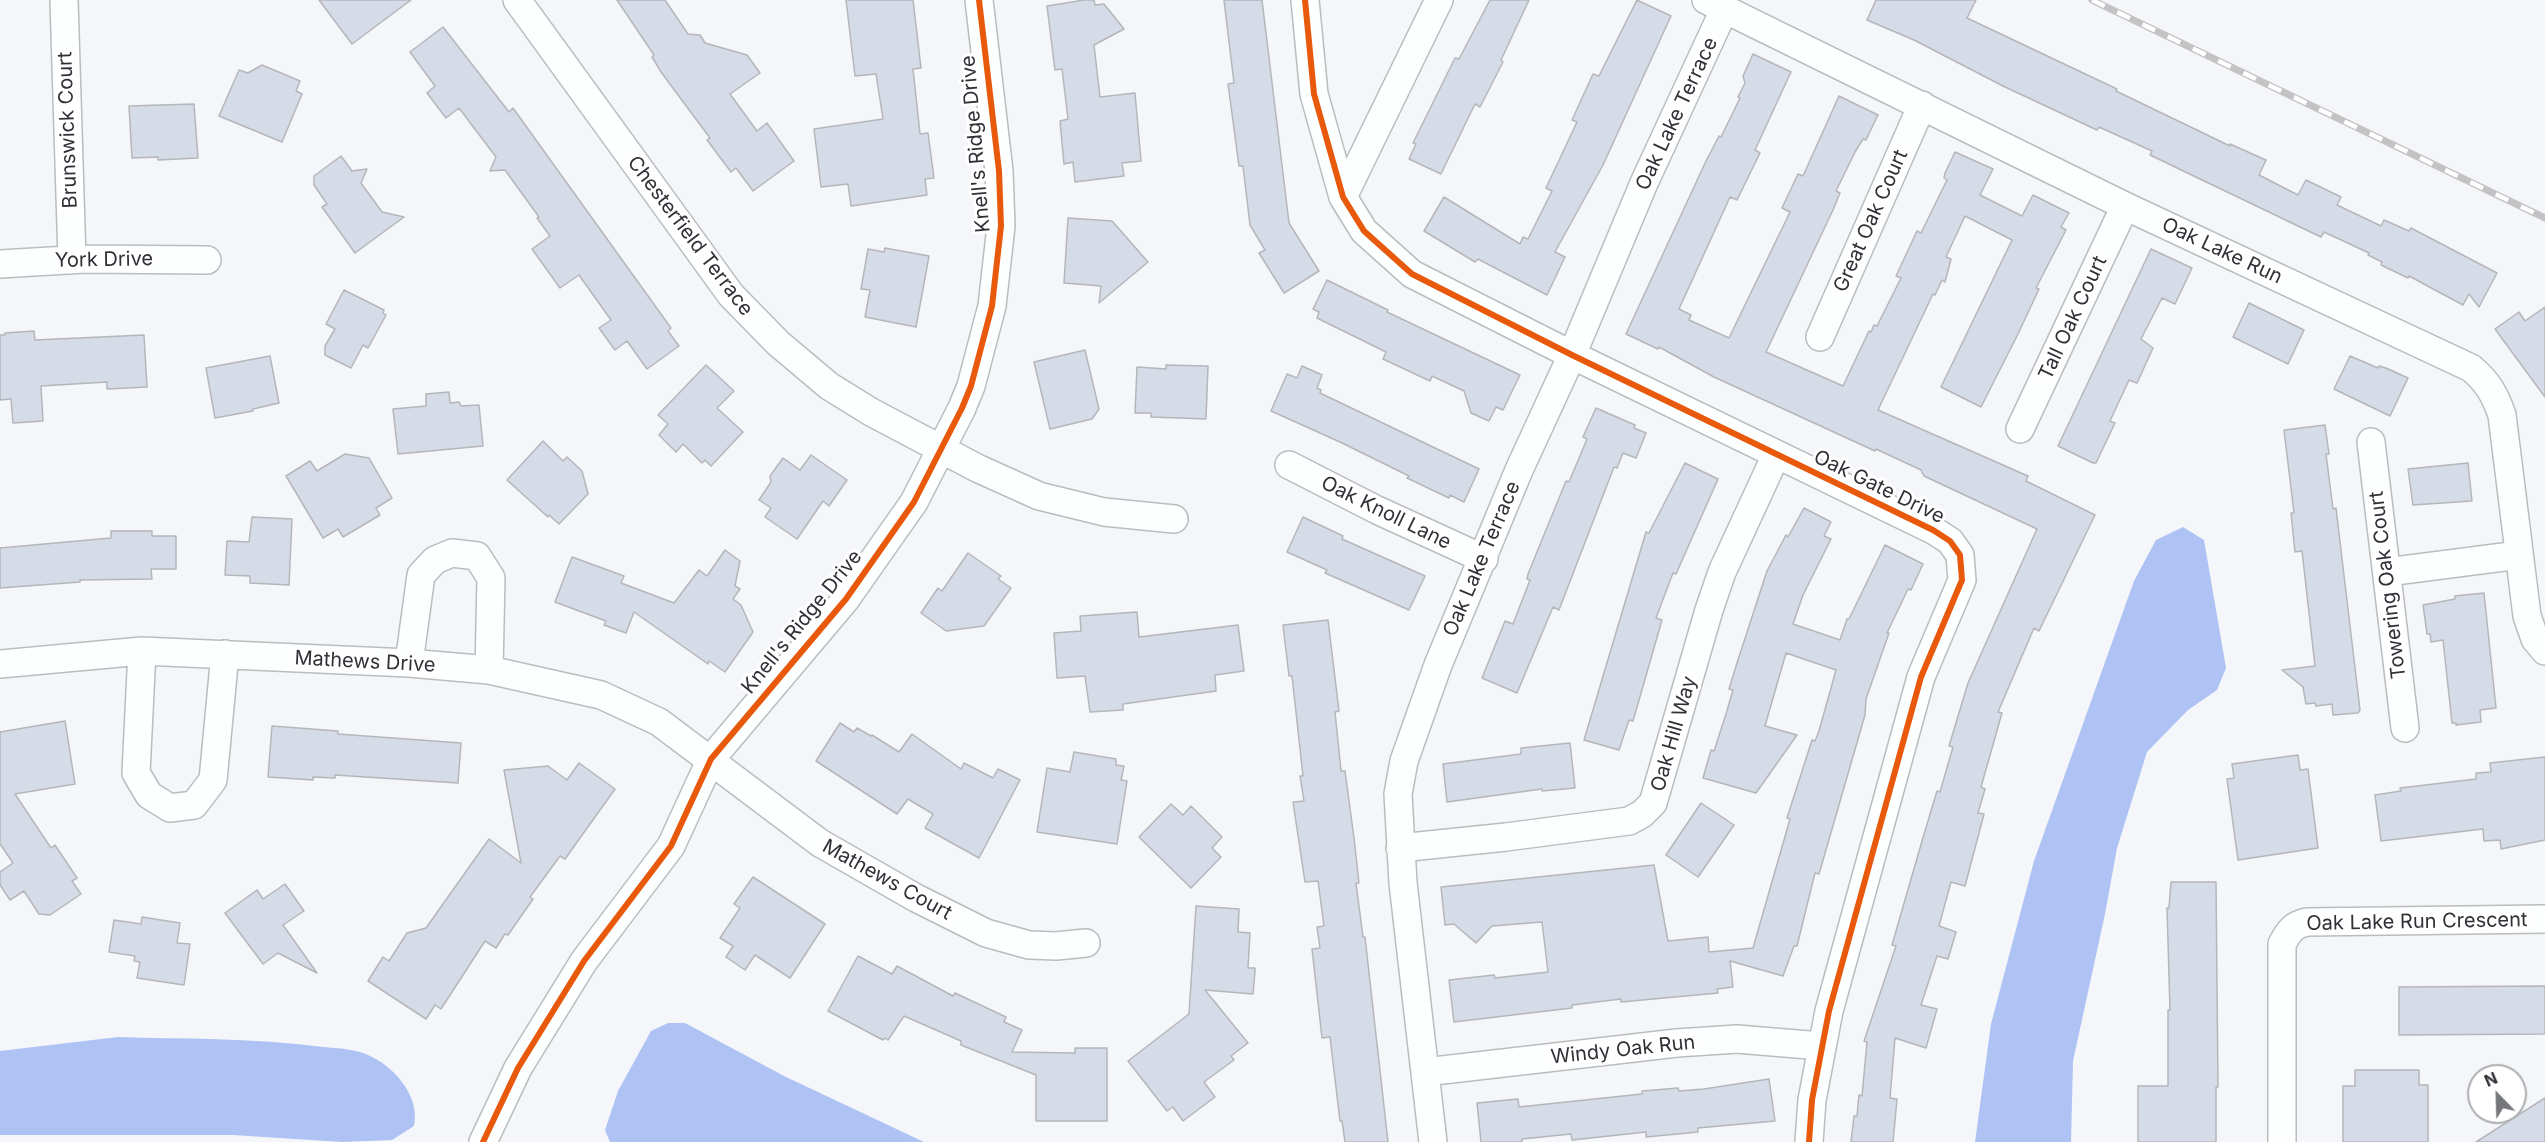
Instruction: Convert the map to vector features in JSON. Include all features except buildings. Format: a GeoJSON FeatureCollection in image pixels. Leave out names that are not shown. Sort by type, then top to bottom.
{"type":"FeatureCollection","features":[{"type":"Feature","properties":{"kind":"street","name":"Brunswick Court"},"geometry":{"type":"LineString","coordinates":[[64,0],[72,260]]}},
{"type":"Feature","properties":{"kind":"street","name":"Chesterfield Terrace"},"geometry":{"type":"LineString","coordinates":[[517,0],[731,295],[753,320],[829,386],[871,412],[1039,496],[1104,512],[1174,519]]}},
{"type":"Feature","properties":{"kind":"street","name":"Knell's Ridge Drive"},"geometry":{"type":"LineString","coordinates":[[483,1142],[518,1068],[584,961],[671,846],[711,759],[846,599],[914,502],[971,386],[992,306],[1001,226],[999,171],[979,0]]}},
{"type":"Feature","properties":{"kind":"street","name":"Oak Gate Drive"},"geometry":{"type":"LineString","coordinates":[[1305,0],[1314,94],[1343,197],[1364,231],[1412,274],[1776,456],[1933,530],[1950,541],[1960,555],[1962,580],[1921,677],[1829,1011],[1812,1100],[1809,1142]]}},
{"type":"Feature","properties":{"kind":"street"},"geometry":{"type":"LineString","coordinates":[[1343,197],[1438,0]]}},
{"type":"Feature","properties":{"kind":"street","name":"Oak Lake Run"},"geometry":{"type":"LineString","coordinates":[[1715,5],[2125,206],[2471,368],[2494,392],[2502,416],[2527,616],[2535,639],[2545,651]]}},
{"type":"Feature","properties":{"kind":"street","name":"Oak Lake Terrace"},"geometry":{"type":"LineString","coordinates":[[1432,1142],[1400,848],[1398,794],[1404,761],[1438,665],[1484,559],[1519,470],[1572,355],[1715,5]]}},
{"type":"Feature","properties":{"kind":"street","name":"Great Oak Court"},"geometry":{"type":"LineString","coordinates":[[1821,337],[1922,105]]}},
{"type":"Feature","properties":{"kind":"street","name":"Tall Oak Court"},"geometry":{"type":"LineString","coordinates":[[2020,429],[2125,206]]}},
{"type":"Feature","properties":{"kind":"street","name":"York Drive"},"geometry":{"type":"LineString","coordinates":[[0,264],[72,260],[207,260]]}},
{"type":"Feature","properties":{"kind":"street","name":"Towering Oak Court"},"geometry":{"type":"LineString","coordinates":[[2371,442],[2405,728]]}},
{"type":"Feature","properties":{"kind":"street","name":"Oak Hill Way"},"geometry":{"type":"LineString","coordinates":[[1400,848],[1629,821],[1642,814],[1653,803],[1722,572],[1776,456]]}},
{"type":"Feature","properties":{"kind":"street","name":"Oak Knoll Lane"},"geometry":{"type":"LineString","coordinates":[[1289,465],[1377,510],[1484,559]]}},
{"type":"Feature","properties":{"kind":"street"},"geometry":{"type":"LineString","coordinates":[[409,663],[421,575],[435,560],[452,553],[477,556],[491,579],[489,670]]}},
{"type":"Feature","properties":{"kind":"street"},"geometry":{"type":"LineString","coordinates":[[2387,572],[2519,555]]}},
{"type":"Feature","properties":{"kind":"street"},"geometry":{"type":"LineString","coordinates":[[142,651],[136,773],[149,795],[170,808],[194,805],[213,780],[225,654]]}},
{"type":"Feature","properties":{"kind":"street","name":"Mathews Drive"},"geometry":{"type":"LineString","coordinates":[[0,664],[142,651],[409,663],[489,670],[601,695],[659,722],[711,759]]}},
{"type":"Feature","properties":{"kind":"street","name":"Mathews Court"},"geometry":{"type":"LineString","coordinates":[[711,759],[820,843],[916,898],[986,933],[1029,945],[1056,946],[1086,943]]}},
{"type":"Feature","properties":{"kind":"street","name":"Oak Lake Run Crescent"},"geometry":{"type":"LineString","coordinates":[[2282,1142],[2282,944],[2289,930],[2297,924],[2307,922],[2545,920]]}},
{"type":"Feature","properties":{"kind":"street","name":"Windy Oak Run"},"geometry":{"type":"LineString","coordinates":[[1425,1072],[1677,1043],[1737,1039],[1821,1046]]}},
{"type":"Feature","properties":{"kind":"water"},"geometry":{"type":"Polygon","coordinates":[[[2183,527],[2204,540],[2226,668],[2217,690],[2188,710],[2147,752],[2117,848],[2073,1061],[2071,1142],[1975,1142],[1991,1024],[2034,861],[2134,581],[2156,540],[2183,527]]]}},
{"type":"Feature","properties":{"kind":"water"},"geometry":{"type":"Polygon","coordinates":[[[668,1023],[685,1023],[784,1076],[924,1142],[610,1142],[605,1130],[618,1091],[651,1031],[668,1023]]]}},
{"type":"Feature","properties":{"kind":"water"},"geometry":{"type":"Polygon","coordinates":[[[118,1037],[266,1042],[360,1052],[382,1063],[401,1080],[413,1102],[414,1126],[392,1140],[342,1142],[233,1135],[0,1135],[0,1051],[118,1037]]]}},
{"type":"Feature","properties":{"kind":"railway"},"geometry":{"type":"LineString","coordinates":[[2092,0],[2545,218]]}},
{"type":"Feature","properties":{"kind":"cycle path"},"geometry":{"type":"LineString","coordinates":[[483,1142],[518,1068],[584,961],[671,846],[711,759],[846,599],[914,502],[962,408],[971,386],[992,306],[1001,226],[999,171],[979,0]]}},
{"type":"Feature","properties":{"kind":"cycle path"},"geometry":{"type":"LineString","coordinates":[[1305,0],[1314,94],[1343,197],[1364,231],[1412,274],[1572,355],[1933,530],[1950,541],[1960,555],[1962,580],[1921,677],[1829,1011],[1812,1100],[1809,1142]]}}]}
